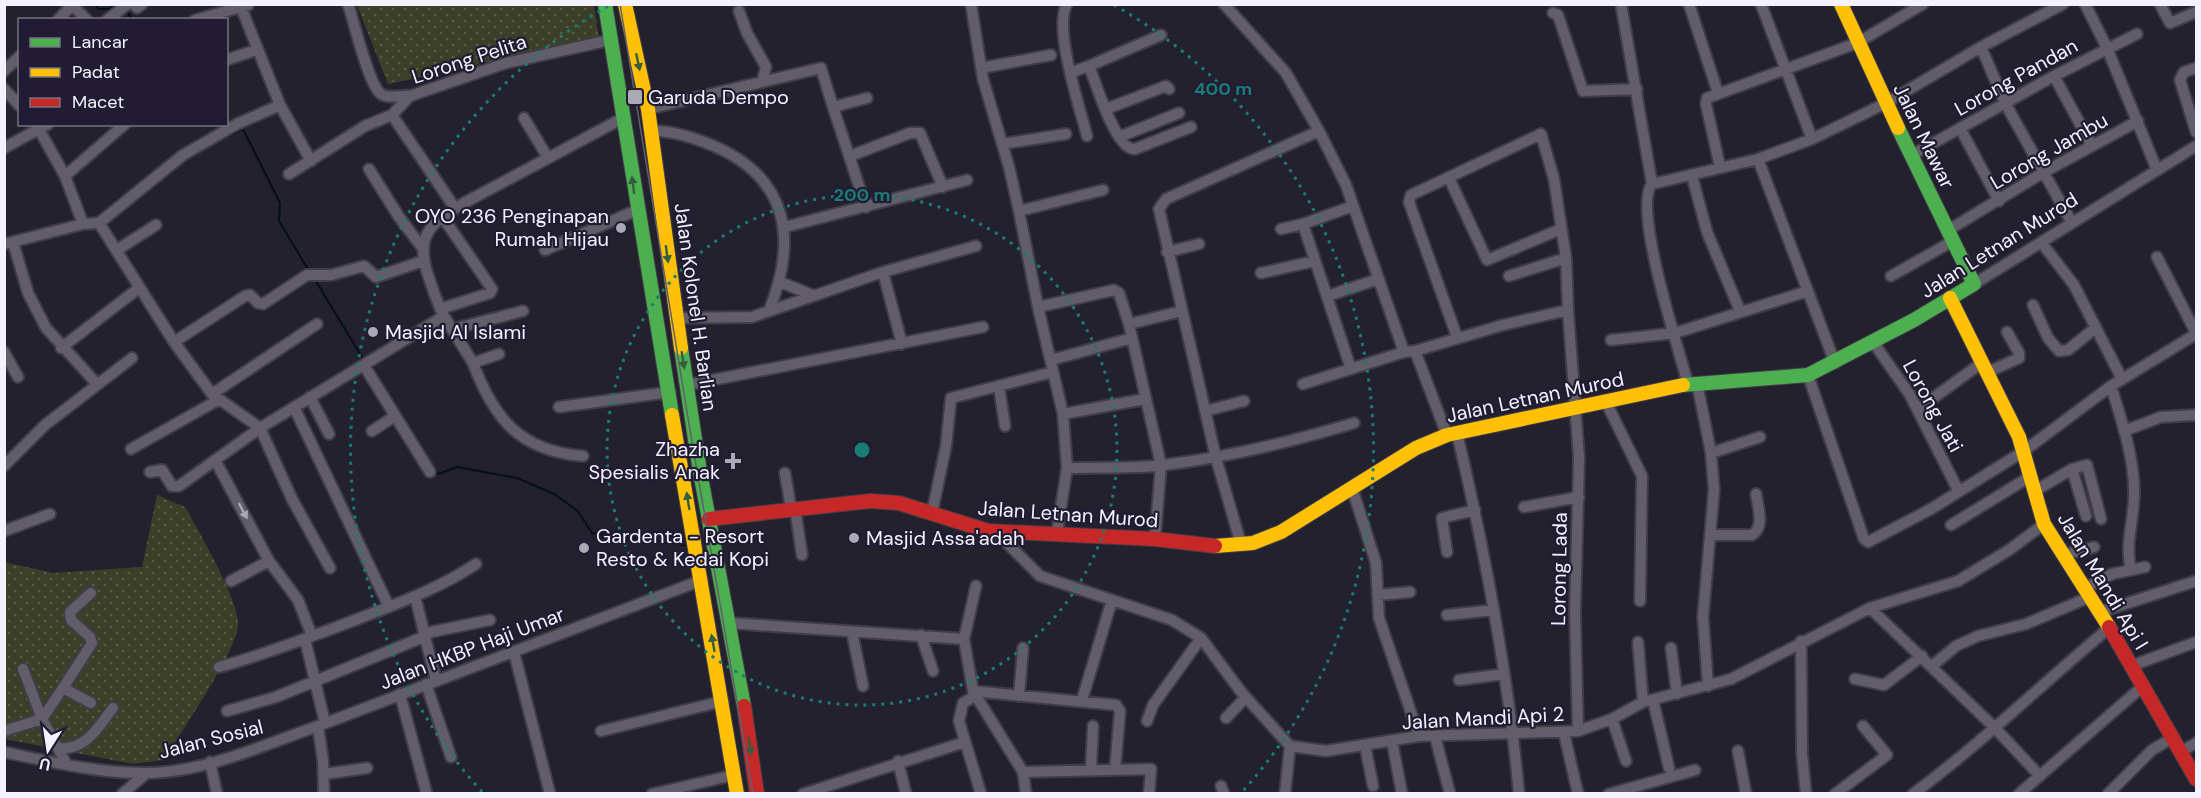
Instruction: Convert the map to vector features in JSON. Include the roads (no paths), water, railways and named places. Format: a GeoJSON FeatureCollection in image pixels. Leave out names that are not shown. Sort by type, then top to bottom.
{"type":"FeatureCollection","features":[{"type":"Feature","properties":{"kind":"main road"},"geometry":{"type":"LineString","coordinates":[[605,4],[637,210],[723,701],[737,794]]}},
{"type":"Feature","properties":{"kind":"main road","name":"Jalan Kolonel H. Barlian"},"geometry":{"type":"LineString","coordinates":[[625,4],[648,109],[670,281],[757,794]]}},
{"type":"Feature","properties":{"kind":"main road","name":"Jalan Mawar"},"geometry":{"type":"LineString","coordinates":[[1841,4],[1857,44],[1974,284]]}},
{"type":"Feature","properties":{"kind":"main road"},"geometry":{"type":"LineString","coordinates":[[650,284],[670,281]]}},
{"type":"Feature","properties":{"kind":"main road","name":"Jalan Letnan Murod"},"geometry":{"type":"LineString","coordinates":[[709,519],[870,501],[899,503],[977,529],[996,532],[1155,539],[1201,545],[1253,543],[1281,532],[1416,448],[1452,434],[1692,384],[1808,375],[1835,363],[1974,284]]}},
{"type":"Feature","properties":{"kind":"main road","name":"Jalan Mandi Api I"},"geometry":{"type":"LineString","coordinates":[[1950,298],[2024,451],[2044,524],[2100,612],[2174,737],[2196,779]]}},
{"type":"Feature","properties":{"kind":"street"},"geometry":{"type":"LineString","coordinates":[[109,18],[128,4]]}},
{"type":"Feature","properties":{"kind":"street"},"geometry":{"type":"LineString","coordinates":[[134,4],[137,8],[142,4]]}},
{"type":"Feature","properties":{"kind":"street"},"geometry":{"type":"LineString","coordinates":[[348,4],[364,60],[379,92],[385,96],[410,96]]}},
{"type":"Feature","properties":{"kind":"street"},"geometry":{"type":"LineString","coordinates":[[971,4],[981,68],[1019,211],[1063,414],[1067,468],[1057,533]]}},
{"type":"Feature","properties":{"kind":"street"},"geometry":{"type":"LineString","coordinates":[[1224,4],[1286,73],[1320,133],[1353,206],[1379,279],[1409,351],[1452,434],[1475,510],[1494,610],[1513,732],[1519,794]]}},
{"type":"Feature","properties":{"kind":"street"},"geometry":{"type":"LineString","coordinates":[[1621,4],[1652,184],[1646,198],[1648,226],[1675,333],[1711,453],[1714,490],[1703,617],[1708,686]]}},
{"type":"Feature","properties":{"kind":"street"},"geometry":{"type":"LineString","coordinates":[[1689,4],[1718,93]]}},
{"type":"Feature","properties":{"kind":"street"},"geometry":{"type":"LineString","coordinates":[[1761,4],[1812,139]]}},
{"type":"Feature","properties":{"kind":"street"},"geometry":{"type":"LineString","coordinates":[[1652,184],[1758,159],[1812,139],[1886,103],[1981,47],[2063,4]]}},
{"type":"Feature","properties":{"kind":"street"},"geometry":{"type":"LineString","coordinates":[[2085,4],[2107,48],[2157,170]]}},
{"type":"Feature","properties":{"kind":"street"},"geometry":{"type":"LineString","coordinates":[[2160,4],[2170,23],[2196,12]]}},
{"type":"Feature","properties":{"kind":"street"},"geometry":{"type":"LineString","coordinates":[[60,18],[73,5],[85,18]]}},
{"type":"Feature","properties":{"kind":"street"},"geometry":{"type":"LineString","coordinates":[[202,18],[244,6],[256,50],[280,105],[310,161]]}},
{"type":"Feature","properties":{"kind":"street"},"geometry":{"type":"LineString","coordinates":[[1063,6],[1062,24],[1087,136]]}},
{"type":"Feature","properties":{"kind":"street"},"geometry":{"type":"LineString","coordinates":[[1720,167],[1705,102],[1707,98],[1857,44],[1915,6]]}},
{"type":"Feature","properties":{"kind":"street"},"geometry":{"type":"LineString","coordinates":[[739,11],[747,33],[766,67],[762,82]]}},
{"type":"Feature","properties":{"kind":"street"},"geometry":{"type":"LineString","coordinates":[[1556,14],[1581,90],[1586,92],[1637,89]]}},
{"type":"Feature","properties":{"kind":"street","name":"Lorong Pandan"},"geometry":{"type":"LineString","coordinates":[[1912,155],[2054,76],[2138,34]]}},
{"type":"Feature","properties":{"kind":"street"},"geometry":{"type":"LineString","coordinates":[[1072,72],[1161,35]]}},
{"type":"Feature","properties":{"kind":"street","name":"Lorong Pelita"},"geometry":{"type":"LineString","coordinates":[[290,174],[365,126],[392,115],[410,96],[506,63],[610,40]]}},
{"type":"Feature","properties":{"kind":"street"},"geometry":{"type":"LineString","coordinates":[[1981,47],[2005,103],[2072,223]]}},
{"type":"Feature","properties":{"kind":"street"},"geometry":{"type":"LineString","coordinates":[[228,59],[256,50]]}},
{"type":"Feature","properties":{"kind":"street"},"geometry":{"type":"LineString","coordinates":[[981,68],[1051,55]]}},
{"type":"Feature","properties":{"kind":"street"},"geometry":{"type":"LineString","coordinates":[[4,71],[18,58]]}},
{"type":"Feature","properties":{"kind":"street"},"geometry":{"type":"LineString","coordinates":[[1089,66],[1107,112],[1125,147],[1132,150],[1191,127]]}},
{"type":"Feature","properties":{"kind":"street"},"geometry":{"type":"LineString","coordinates":[[648,109],[821,68],[866,207]]}},
{"type":"Feature","properties":{"kind":"street"},"geometry":{"type":"LineString","coordinates":[[2196,68],[2184,72],[2180,80],[2196,132]]}},
{"type":"Feature","properties":{"kind":"street"},"geometry":{"type":"LineString","coordinates":[[2054,76],[2092,146]]}},
{"type":"Feature","properties":{"kind":"street"},"geometry":{"type":"LineString","coordinates":[[1169,87],[1168,89],[1107,112],[1169,87]]}},
{"type":"Feature","properties":{"kind":"street"},"geometry":{"type":"LineString","coordinates":[[4,89],[18,104]]}},
{"type":"Feature","properties":{"kind":"street"},"geometry":{"type":"LineString","coordinates":[[833,107],[867,98]]}},
{"type":"Feature","properties":{"kind":"street"},"geometry":{"type":"LineString","coordinates":[[97,384],[61,348],[46,328],[28,292],[9,243],[83,224],[99,223],[183,156],[237,124],[280,105]]}},
{"type":"Feature","properties":{"kind":"street"},"geometry":{"type":"LineString","coordinates":[[1119,137],[1179,113]]}},
{"type":"Feature","properties":{"kind":"street"},"geometry":{"type":"LineString","coordinates":[[392,115],[455,208]]}},
{"type":"Feature","properties":{"kind":"street"},"geometry":{"type":"LineString","coordinates":[[524,118],[548,158]]}},
{"type":"Feature","properties":{"kind":"street"},"geometry":{"type":"LineString","coordinates":[[421,246],[428,231],[442,216],[623,118]]}},
{"type":"Feature","properties":{"kind":"street","name":"Lorong Jambu"},"geometry":{"type":"LineString","coordinates":[[1891,276],[2044,172],[2138,121]]}},
{"type":"Feature","properties":{"kind":"street"},"geometry":{"type":"LineString","coordinates":[[4,148],[42,126],[65,176],[83,224]]}},
{"type":"Feature","properties":{"kind":"street"},"geometry":{"type":"LineString","coordinates":[[65,176],[123,126]]}},
{"type":"Feature","properties":{"kind":"street"},"geometry":{"type":"LineString","coordinates":[[1960,128],[1999,201]]}},
{"type":"Feature","properties":{"kind":"street"},"geometry":{"type":"LineString","coordinates":[[651,131],[702,141],[743,162],[775,197],[785,227],[780,282],[769,311]]}},
{"type":"Feature","properties":{"kind":"street"},"geometry":{"type":"LineString","coordinates":[[850,156],[910,133],[920,133],[943,187]]}},
{"type":"Feature","properties":{"kind":"street"},"geometry":{"type":"LineString","coordinates":[[1241,544],[1216,458],[1159,214],[1162,202],[1320,133]]}},
{"type":"Feature","properties":{"kind":"street"},"geometry":{"type":"LineString","coordinates":[[1002,144],[1066,134]]}},
{"type":"Feature","properties":{"kind":"street","name":"Lorong Lada"},"geometry":{"type":"LineString","coordinates":[[1449,178],[1543,134],[1554,179],[1566,258],[1576,407],[1579,497],[1575,613],[1578,731]]}},
{"type":"Feature","properties":{"kind":"street","name":"Jalan Letnan Murod"},"geometry":{"type":"LineString","coordinates":[[1974,284],[2196,146]]}},
{"type":"Feature","properties":{"kind":"street"},"geometry":{"type":"LineString","coordinates":[[1758,159],[1835,363]]}},
{"type":"Feature","properties":{"kind":"street"},"geometry":{"type":"LineString","coordinates":[[369,169],[421,246],[423,261],[442,312],[473,363],[493,408],[514,432],[546,449],[583,456]]}},
{"type":"Feature","properties":{"kind":"street"},"geometry":{"type":"LineString","coordinates":[[1692,176],[1707,232],[1740,311]]}},
{"type":"Feature","properties":{"kind":"street"},"geometry":{"type":"LineString","coordinates":[[1457,337],[1409,202],[1416,192],[1449,178],[1487,260],[1561,229]]}},
{"type":"Feature","properties":{"kind":"street"},"geometry":{"type":"LineString","coordinates":[[785,227],[967,180]]}},
{"type":"Feature","properties":{"kind":"street"},"geometry":{"type":"LineString","coordinates":[[1019,211],[1103,190]]}},
{"type":"Feature","properties":{"kind":"street"},"geometry":{"type":"LineString","coordinates":[[1281,229],[1303,224],[1353,206]]}},
{"type":"Feature","properties":{"kind":"street"},"geometry":{"type":"LineString","coordinates":[[545,250],[637,210]]}},
{"type":"Feature","properties":{"kind":"street"},"geometry":{"type":"LineString","coordinates":[[150,472],[162,470],[170,484],[177,487],[260,428],[364,367],[442,312],[490,293],[492,290],[442,216]]}},
{"type":"Feature","properties":{"kind":"street"},"geometry":{"type":"LineString","coordinates":[[99,223],[174,342],[215,397],[260,428],[292,499],[330,568]]}},
{"type":"Feature","properties":{"kind":"street"},"geometry":{"type":"LineString","coordinates":[[1303,224],[1351,369]]}},
{"type":"Feature","properties":{"kind":"street"},"geometry":{"type":"LineString","coordinates":[[117,250],[156,225]]}},
{"type":"Feature","properties":{"kind":"street"},"geometry":{"type":"LineString","coordinates":[[2041,242],[2074,285],[2094,329],[2122,379]]}},
{"type":"Feature","properties":{"kind":"street"},"geometry":{"type":"LineString","coordinates":[[1167,252],[1199,244]]}},
{"type":"Feature","properties":{"kind":"street"},"geometry":{"type":"LineString","coordinates":[[676,318],[746,318],[883,272],[976,246]]}},
{"type":"Feature","properties":{"kind":"street"},"geometry":{"type":"LineString","coordinates":[[1808,375],[1868,542],[1931,509],[1958,490],[2024,451],[2111,386],[2196,333],[2157,257]]}},
{"type":"Feature","properties":{"kind":"street"},"geometry":{"type":"LineString","coordinates":[[1509,276],[1566,258]]}},
{"type":"Feature","properties":{"kind":"street"},"geometry":{"type":"LineString","coordinates":[[174,342],[245,296],[250,295],[258,303],[263,304],[313,275],[330,275],[364,266],[374,276],[379,277],[423,261]]}},
{"type":"Feature","properties":{"kind":"street"},"geometry":{"type":"LineString","coordinates":[[1261,273],[1316,261]]}},
{"type":"Feature","properties":{"kind":"street"},"geometry":{"type":"LineString","coordinates":[[883,272],[902,344]]}},
{"type":"Feature","properties":{"kind":"street"},"geometry":{"type":"LineString","coordinates":[[1327,296],[1379,279]]}},
{"type":"Feature","properties":{"kind":"street"},"geometry":{"type":"LineString","coordinates":[[780,282],[812,295]]}},
{"type":"Feature","properties":{"kind":"street"},"geometry":{"type":"LineString","coordinates":[[61,348],[139,288]]}},
{"type":"Feature","properties":{"kind":"street"},"geometry":{"type":"LineString","coordinates":[[1038,307],[1114,290],[1119,293],[1129,324],[1161,465],[1155,539]]}},
{"type":"Feature","properties":{"kind":"street"},"geometry":{"type":"LineString","coordinates":[[1611,340],[1675,333],[1808,291]]}},
{"type":"Feature","properties":{"kind":"street"},"geometry":{"type":"LineString","coordinates":[[2033,304],[2048,338],[2059,351],[2068,350],[2094,329]]}},
{"type":"Feature","properties":{"kind":"street"},"geometry":{"type":"LineString","coordinates":[[1303,384],[1457,337],[1569,310]]}},
{"type":"Feature","properties":{"kind":"street"},"geometry":{"type":"LineString","coordinates":[[453,329],[523,311]]}},
{"type":"Feature","properties":{"kind":"street"},"geometry":{"type":"LineString","coordinates":[[1129,324],[1182,311]]}},
{"type":"Feature","properties":{"kind":"street"},"geometry":{"type":"LineString","coordinates":[[132,449],[215,397],[317,324]]}},
{"type":"Feature","properties":{"kind":"street"},"geometry":{"type":"LineString","coordinates":[[687,385],[983,327]]}},
{"type":"Feature","properties":{"kind":"street"},"geometry":{"type":"LineString","coordinates":[[1918,409],[1985,367],[2019,358],[2019,353],[2007,332]]}},
{"type":"Feature","properties":{"kind":"street"},"geometry":{"type":"LineString","coordinates":[[1051,360],[1132,339]]}},
{"type":"Feature","properties":{"kind":"street","name":"Lorong Jati"},"geometry":{"type":"LineString","coordinates":[[1873,342],[1901,379],[1958,490]]}},
{"type":"Feature","properties":{"kind":"street"},"geometry":{"type":"LineString","coordinates":[[4,352],[18,377]]}},
{"type":"Feature","properties":{"kind":"street"},"geometry":{"type":"LineString","coordinates":[[473,363],[499,354]]}},
{"type":"Feature","properties":{"kind":"street"},"geometry":{"type":"LineString","coordinates":[[4,466],[45,426],[132,358]]}},
{"type":"Feature","properties":{"kind":"street"},"geometry":{"type":"LineString","coordinates":[[364,367],[430,472]]}},
{"type":"Feature","properties":{"kind":"street"},"geometry":{"type":"LineString","coordinates":[[932,513],[946,446],[950,398],[1053,372]]}},
{"type":"Feature","properties":{"kind":"street"},"geometry":{"type":"LineString","coordinates":[[2111,386],[2124,431],[2134,490],[2128,543],[2132,570]]}},
{"type":"Feature","properties":{"kind":"street"},"geometry":{"type":"LineString","coordinates":[[999,387],[1005,426]]}},
{"type":"Feature","properties":{"kind":"street"},"geometry":{"type":"LineString","coordinates":[[559,407],[670,392]]}},
{"type":"Feature","properties":{"kind":"street"},"geometry":{"type":"LineString","coordinates":[[310,397],[332,434]]}},
{"type":"Feature","properties":{"kind":"street"},"geometry":{"type":"LineString","coordinates":[[1063,414],[1145,399]]}},
{"type":"Feature","properties":{"kind":"street"},"geometry":{"type":"LineString","coordinates":[[1205,411],[1244,401]]}},
{"type":"Feature","properties":{"kind":"street"},"geometry":{"type":"LineString","coordinates":[[1606,402],[1642,476],[1640,601]]}},
{"type":"Feature","properties":{"kind":"street"},"geometry":{"type":"LineString","coordinates":[[294,407],[389,607]]}},
{"type":"Feature","properties":{"kind":"street"},"geometry":{"type":"LineString","coordinates":[[2124,431],[2161,417],[2196,415]]}},
{"type":"Feature","properties":{"kind":"street"},"geometry":{"type":"LineString","coordinates":[[372,431],[394,416]]}},
{"type":"Feature","properties":{"kind":"street"},"geometry":{"type":"LineString","coordinates":[[1067,468],[1161,465],[1216,458],[1288,444],[1354,423]]}},
{"type":"Feature","properties":{"kind":"street"},"geometry":{"type":"LineString","coordinates":[[1711,453],[1760,438]]}},
{"type":"Feature","properties":{"kind":"street"},"geometry":{"type":"LineString","coordinates":[[215,460],[269,561],[298,600],[309,637],[322,724],[324,794]]}},
{"type":"Feature","properties":{"kind":"street"},"geometry":{"type":"LineString","coordinates":[[2034,491],[2072,469],[2088,465],[2101,519]]}},
{"type":"Feature","properties":{"kind":"street"},"geometry":{"type":"LineString","coordinates":[[2072,469],[2086,516]]}},
{"type":"Feature","properties":{"kind":"street"},"geometry":{"type":"LineString","coordinates":[[785,473],[802,555]]}},
{"type":"Feature","properties":{"kind":"street"},"geometry":{"type":"LineString","coordinates":[[1952,525],[2031,476]]}},
{"type":"Feature","properties":{"kind":"street"},"geometry":{"type":"LineString","coordinates":[[1352,488],[1376,563],[1379,618],[1419,736]]}},
{"type":"Feature","properties":{"kind":"street"},"geometry":{"type":"LineString","coordinates":[[1711,535],[1752,536],[1758,532],[1760,525],[1756,494]]}},
{"type":"Feature","properties":{"kind":"street"},"geometry":{"type":"LineString","coordinates":[[1524,507],[1579,497]]}},
{"type":"Feature","properties":{"kind":"street"},"geometry":{"type":"LineString","coordinates":[[1448,552],[1442,518],[1475,510]]}},
{"type":"Feature","properties":{"kind":"street"},"geometry":{"type":"LineString","coordinates":[[4,531],[50,514]]}},
{"type":"Feature","properties":{"kind":"street","name":"Jalan Mandi Api 2"},"geometry":{"type":"LineString","coordinates":[[1290,747],[1326,751],[1419,736],[1513,732],[1564,734],[1578,731],[1612,719],[1648,701],[1731,679],[1870,608],[1958,581],[2010,550],[2044,524]]}},
{"type":"Feature","properties":{"kind":"street"},"geometry":{"type":"LineString","coordinates":[[996,532],[1040,576],[1172,620],[1201,638],[1246,698],[1290,747],[1285,794]]}},
{"type":"Feature","properties":{"kind":"street"},"geometry":{"type":"LineString","coordinates":[[2063,555],[2094,547]]}},
{"type":"Feature","properties":{"kind":"street"},"geometry":{"type":"LineString","coordinates":[[231,581],[269,561]]}},
{"type":"Feature","properties":{"kind":"street"},"geometry":{"type":"LineString","coordinates":[[219,667],[261,656],[389,607],[443,585],[476,564]]}},
{"type":"Feature","properties":{"kind":"street"},"geometry":{"type":"LineString","coordinates":[[1932,666],[1956,646],[1977,636],[2026,624],[2088,593],[2101,579],[2145,567]]}},
{"type":"Feature","properties":{"kind":"street","name":"Jalan HKBP Haji Umar"},"geometry":{"type":"LineString","coordinates":[[322,724],[702,579]]}},
{"type":"Feature","properties":{"kind":"street"},"geometry":{"type":"LineString","coordinates":[[2100,612],[2196,581]]}},
{"type":"Feature","properties":{"kind":"street"},"geometry":{"type":"LineString","coordinates":[[976,586],[964,639],[974,693],[1023,772],[1026,794]]}},
{"type":"Feature","properties":{"kind":"street"},"geometry":{"type":"LineString","coordinates":[[1378,595],[1410,592]]}},
{"type":"Feature","properties":{"kind":"street"},"geometry":{"type":"LineString","coordinates":[[4,731],[42,719],[92,643],[90,637],[71,620],[70,612],[92,593]]}},
{"type":"Feature","properties":{"kind":"street"},"geometry":{"type":"LineString","coordinates":[[415,596],[426,634],[431,682],[451,757]]}},
{"type":"Feature","properties":{"kind":"street"},"geometry":{"type":"LineString","coordinates":[[1082,700],[1112,600]]}},
{"type":"Feature","properties":{"kind":"street"},"geometry":{"type":"LineString","coordinates":[[1870,608],[1994,727],[2040,776]]}},
{"type":"Feature","properties":{"kind":"street"},"geometry":{"type":"LineString","coordinates":[[1447,615],[1494,610]]}},
{"type":"Feature","properties":{"kind":"street"},"geometry":{"type":"LineString","coordinates":[[227,711],[315,682],[426,634],[490,620]]}},
{"type":"Feature","properties":{"kind":"street"},"geometry":{"type":"LineString","coordinates":[[729,623],[964,639]]}},
{"type":"Feature","properties":{"kind":"street"},"geometry":{"type":"LineString","coordinates":[[1913,794],[1956,762],[2109,628]]}},
{"type":"Feature","properties":{"kind":"street"},"geometry":{"type":"LineString","coordinates":[[852,632],[863,686]]}},
{"type":"Feature","properties":{"kind":"street"},"geometry":{"type":"LineString","coordinates":[[921,635],[933,671]]}},
{"type":"Feature","properties":{"kind":"street"},"geometry":{"type":"LineString","coordinates":[[1147,721],[1153,705],[1201,638]]}},
{"type":"Feature","properties":{"kind":"street"},"geometry":{"type":"LineString","coordinates":[[1638,642],[1648,701],[1669,768]]}},
{"type":"Feature","properties":{"kind":"street"},"geometry":{"type":"LineString","coordinates":[[1801,642],[1802,754],[1806,794]]}},
{"type":"Feature","properties":{"kind":"street"},"geometry":{"type":"LineString","coordinates":[[2131,666],[2196,642]]}},
{"type":"Feature","properties":{"kind":"street"},"geometry":{"type":"LineString","coordinates":[[1019,696],[1023,648]]}},
{"type":"Feature","properties":{"kind":"street"},"geometry":{"type":"LineString","coordinates":[[1671,648],[1677,694]]}},
{"type":"Feature","properties":{"kind":"street"},"geometry":{"type":"LineString","coordinates":[[514,652],[550,794]]}},
{"type":"Feature","properties":{"kind":"street"},"geometry":{"type":"LineString","coordinates":[[1856,679],[1884,685],[1922,656]]}},
{"type":"Feature","properties":{"kind":"street"},"geometry":{"type":"LineString","coordinates":[[23,669],[42,719],[67,765]]}},
{"type":"Feature","properties":{"kind":"street"},"geometry":{"type":"LineString","coordinates":[[1459,680],[1504,674]]}},
{"type":"Feature","properties":{"kind":"street"},"geometry":{"type":"LineString","coordinates":[[2019,794],[2143,686]]}},
{"type":"Feature","properties":{"kind":"street"},"geometry":{"type":"LineString","coordinates":[[63,688],[91,703]]}},
{"type":"Feature","properties":{"kind":"street"},"geometry":{"type":"LineString","coordinates":[[981,794],[965,742],[960,712],[963,703],[974,693],[1082,700],[1109,703],[1120,708],[1115,770]]}},
{"type":"Feature","properties":{"kind":"street"},"geometry":{"type":"LineString","coordinates":[[400,694],[426,790]]}},
{"type":"Feature","properties":{"kind":"street"},"geometry":{"type":"LineString","coordinates":[[1226,718],[1246,698]]}},
{"type":"Feature","properties":{"kind":"street"},"geometry":{"type":"LineString","coordinates":[[601,731],[723,701]]}},
{"type":"Feature","properties":{"kind":"street"},"geometry":{"type":"LineString","coordinates":[[58,748],[68,749],[85,742],[113,708]]}},
{"type":"Feature","properties":{"kind":"street"},"geometry":{"type":"LineString","coordinates":[[1612,719],[1626,761]]}},
{"type":"Feature","properties":{"kind":"street","name":"Jalan Sosial"},"geometry":{"type":"LineString","coordinates":[[4,752],[107,771],[147,773],[210,762],[322,724]]}},
{"type":"Feature","properties":{"kind":"street"},"geometry":{"type":"LineString","coordinates":[[1091,770],[1093,726]]}},
{"type":"Feature","properties":{"kind":"street"},"geometry":{"type":"LineString","coordinates":[[1835,794],[1887,755],[1863,726]]}},
{"type":"Feature","properties":{"kind":"street"},"geometry":{"type":"LineString","coordinates":[[1564,734],[1578,794]]}},
{"type":"Feature","properties":{"kind":"street"},"geometry":{"type":"LineString","coordinates":[[1435,736],[1450,794]]}},
{"type":"Feature","properties":{"kind":"street"},"geometry":{"type":"LineString","coordinates":[[2108,794],[2152,750],[2174,737]]}},
{"type":"Feature","properties":{"kind":"street"},"geometry":{"type":"LineString","coordinates":[[1392,741],[1402,794]]}},
{"type":"Feature","properties":{"kind":"street"},"geometry":{"type":"LineString","coordinates":[[803,794],[898,761],[965,742]]}},
{"type":"Feature","properties":{"kind":"street"},"geometry":{"type":"LineString","coordinates":[[2182,751],[2196,743]]}},
{"type":"Feature","properties":{"kind":"street"},"geometry":{"type":"LineString","coordinates":[[1365,745],[1373,786]]}},
{"type":"Feature","properties":{"kind":"street"},"geometry":{"type":"LineString","coordinates":[[1738,751],[1746,794]]}},
{"type":"Feature","properties":{"kind":"street"},"geometry":{"type":"LineString","coordinates":[[898,761],[906,794]]}},
{"type":"Feature","properties":{"kind":"street"},"geometry":{"type":"LineString","coordinates":[[210,762],[217,794]]}},
{"type":"Feature","properties":{"kind":"street"},"geometry":{"type":"LineString","coordinates":[[324,774],[367,768]]}},
{"type":"Feature","properties":{"kind":"street"},"geometry":{"type":"LineString","coordinates":[[1023,772],[1151,769],[1149,794]]}},
{"type":"Feature","properties":{"kind":"street"},"geometry":{"type":"LineString","coordinates":[[1609,794],[1695,770]]}},
{"type":"Feature","properties":{"kind":"street"},"geometry":{"type":"LineString","coordinates":[[122,794],[147,773]]}},
{"type":"Feature","properties":{"kind":"street"},"geometry":{"type":"LineString","coordinates":[[652,794],[734,775]]}},
{"type":"Feature","properties":{"kind":"waterway"},"geometry":{"type":"LineString","coordinates":[[95,4],[98,9],[109,9],[117,4]]}},
{"type":"Feature","properties":{"kind":"waterway"},"geometry":{"type":"LineString","coordinates":[[125,9],[132,18]]}},
{"type":"Feature","properties":{"kind":"waterway"},"geometry":{"type":"LineString","coordinates":[[228,136],[243,129],[280,203],[279,221],[309,271]]}},
{"type":"Feature","properties":{"kind":"waterway"},"geometry":{"type":"LineString","coordinates":[[314,278],[363,359]]}},
{"type":"Feature","properties":{"kind":"waterway"},"geometry":{"type":"LineString","coordinates":[[426,455],[438,474],[457,467],[517,478],[554,494],[578,511],[592,533],[684,545]]}},
{"type":"Feature","properties":{"kind":"tram line"},"geometry":{"type":"LineString","coordinates":[[620,4],[753,794]]}},
{"type":"Feature","properties":{"kind":"place","name":"Garuda Dempo"},"geometry":{"type":"Point","coordinates":[635,97]}},
{"type":"Feature","properties":{"kind":"place","name":"OYO 236 Penginapan Rumah Hijau"},"geometry":{"type":"Point","coordinates":[621,228]}},
{"type":"Feature","properties":{"kind":"place","name":"Masjid Al Islami"},"geometry":{"type":"Point","coordinates":[373,332]}},
{"type":"Feature","properties":{"kind":"place","name":"Zhazha Spesialis Anak"},"geometry":{"type":"Point","coordinates":[733,461]}},
{"type":"Feature","properties":{"kind":"place","name":"Masjid Assa'adah"},"geometry":{"type":"Point","coordinates":[854,538]}},
{"type":"Feature","properties":{"kind":"place","name":"Gardenta - Resort Resto & Kedai Kopi"},"geometry":{"type":"Point","coordinates":[584,548]}}]}
